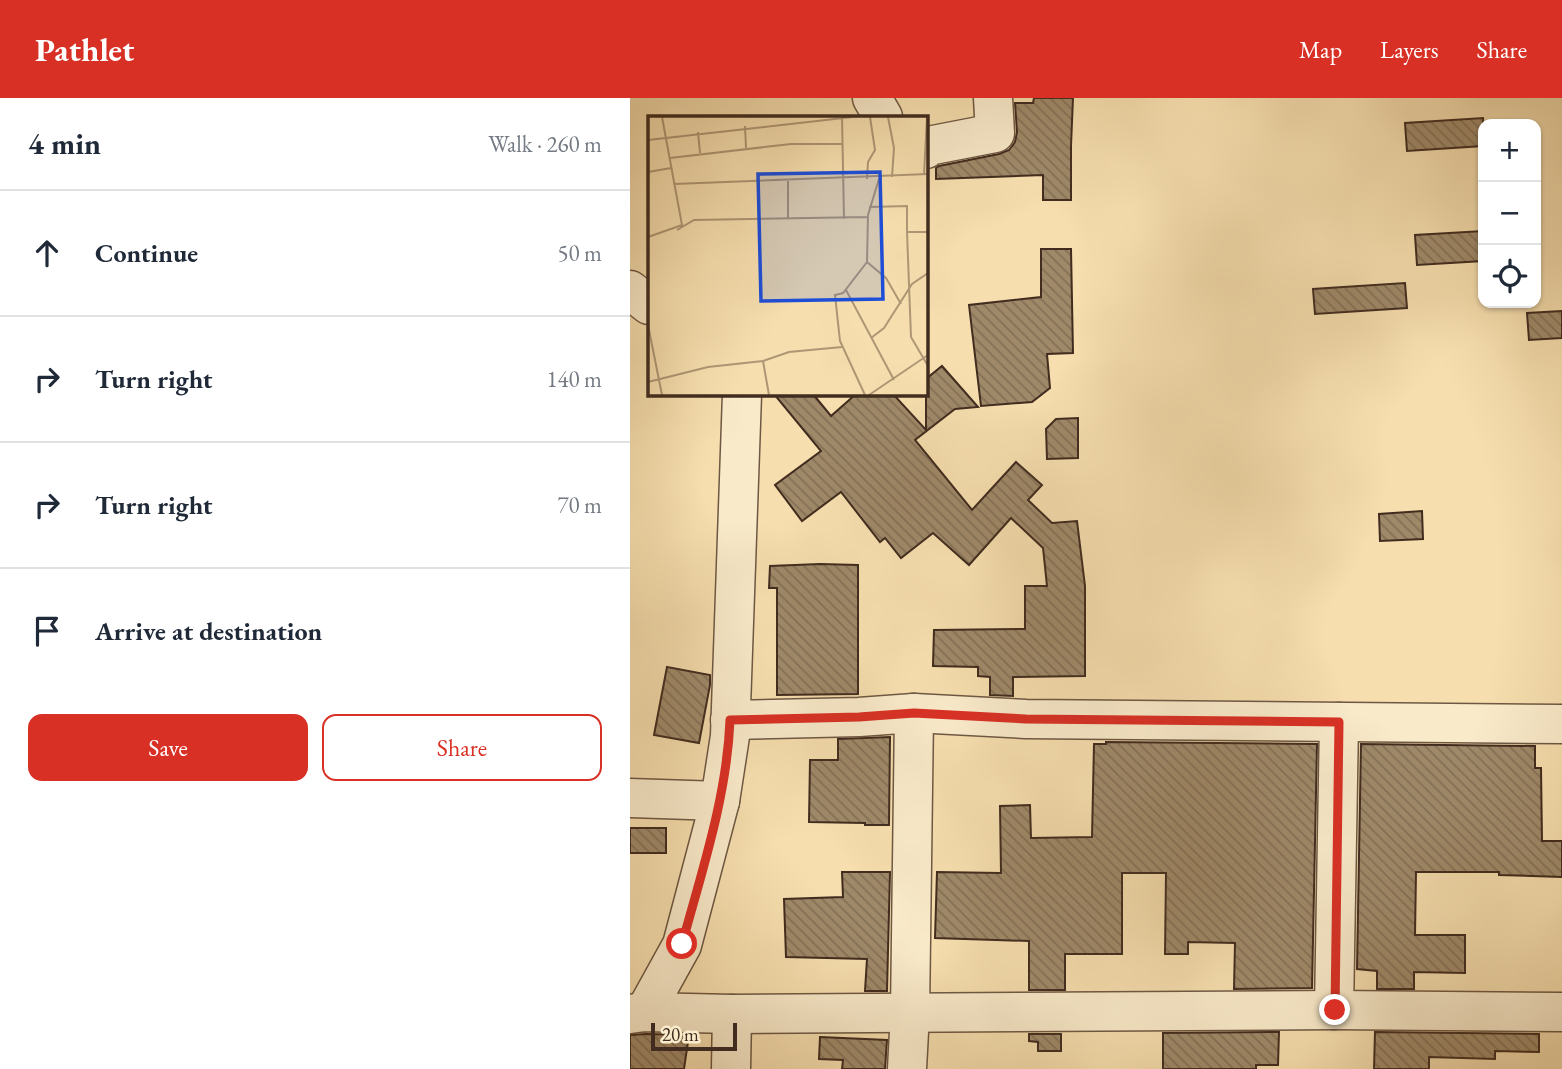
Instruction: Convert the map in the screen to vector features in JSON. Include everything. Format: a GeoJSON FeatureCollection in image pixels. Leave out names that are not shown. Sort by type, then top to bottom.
{"type":"FeatureCollection","features":[{"type":"Feature","properties":{"kind":"street"},"geometry":{"type":"LineString","coordinates":[[872,98],[882,116]]}},
{"type":"Feature","properties":{"kind":"street"},"geometry":{"type":"LineString","coordinates":[[928,146],[995,133],[993,98]]}},
{"type":"Feature","properties":{"kind":"street"},"geometry":{"type":"LineString","coordinates":[[630,290],[648,304]]}},
{"type":"Feature","properties":{"kind":"street"},"geometry":{"type":"LineString","coordinates":[[638,1013],[682,944],[720,801],[730,736],[742,396]]}},
{"type":"Feature","properties":{"kind":"street"},"geometry":{"type":"LineString","coordinates":[[730,720],[914,713],[1026,719],[1562,724]]}},
{"type":"Feature","properties":{"kind":"street"},"geometry":{"type":"LineString","coordinates":[[907,1069],[914,713]]}},
{"type":"Feature","properties":{"kind":"street"},"geometry":{"type":"LineString","coordinates":[[1335,1010],[1339,722]]}},
{"type":"Feature","properties":{"kind":"street"},"geometry":{"type":"LineString","coordinates":[[630,798],[720,801]]}},
{"type":"Feature","properties":{"kind":"street"},"geometry":{"type":"LineString","coordinates":[[638,1013],[1335,1010],[1562,1012]]}},
{"type":"Feature","properties":{"kind":"street"},"geometry":{"type":"LineString","coordinates":[[731,1069],[732,1014]]}},
{"type":"Feature","properties":{"kind":"building"},"geometry":{"type":"Polygon","coordinates":[[[1034,98],[1073,98],[1071,200],[1043,200],[1043,175],[936,179],[936,168],[939,166],[1009,150],[1015,142],[1017,132],[1015,103],[1033,103],[1034,98]]]}},
{"type":"Feature","properties":{"kind":"building"},"geometry":{"type":"Polygon","coordinates":[[[1483,118],[1478,119],[1478,146],[1407,151],[1405,123],[1483,118]]]}},
{"type":"Feature","properties":{"kind":"building"},"geometry":{"type":"Polygon","coordinates":[[[1478,231],[1478,261],[1417,265],[1415,235],[1478,231]]]}},
{"type":"Feature","properties":{"kind":"building"},"geometry":{"type":"Polygon","coordinates":[[[1041,249],[1071,249],[1073,353],[1047,354],[1050,388],[1032,402],[981,406],[969,305],[1041,297],[1041,249]]]}},
{"type":"Feature","properties":{"kind":"building"},"geometry":{"type":"Polygon","coordinates":[[[1405,283],[1407,308],[1315,314],[1313,289],[1405,283]]]}},
{"type":"Feature","properties":{"kind":"building"},"geometry":{"type":"Polygon","coordinates":[[[1562,311],[1562,338],[1529,340],[1527,313],[1562,311]]]}},
{"type":"Feature","properties":{"kind":"building"},"geometry":{"type":"Polygon","coordinates":[[[942,366],[978,407],[955,409],[915,440],[972,510],[1016,462],[1042,485],[1028,500],[1052,523],[1077,521],[1085,586],[1085,676],[1013,677],[1013,696],[990,695],[990,677],[978,676],[978,667],[933,666],[934,630],[1025,629],[1025,586],[1047,586],[1043,548],[1011,518],[969,565],[933,533],[901,558],[885,538],[880,542],[841,492],[802,521],[775,485],[821,451],[776,396],[815,396],[831,416],[854,396],[895,396],[926,430],[928,377],[942,366]]]}},
{"type":"Feature","properties":{"kind":"building"},"geometry":{"type":"Polygon","coordinates":[[[1078,418],[1078,458],[1047,459],[1046,429],[1056,419],[1078,418]]]}},
{"type":"Feature","properties":{"kind":"building"},"geometry":{"type":"Polygon","coordinates":[[[1422,511],[1423,539],[1380,541],[1379,514],[1422,511]]]}},
{"type":"Feature","properties":{"kind":"building"},"geometry":{"type":"Polygon","coordinates":[[[858,565],[858,694],[777,695],[777,588],[769,588],[770,566],[858,565]]]}},
{"type":"Feature","properties":{"kind":"building"},"geometry":{"type":"Polygon","coordinates":[[[667,667],[710,675],[699,743],[654,735],[667,667]]]}},
{"type":"Feature","properties":{"kind":"building"},"geometry":{"type":"Polygon","coordinates":[[[890,737],[889,825],[809,822],[810,760],[838,760],[838,739],[890,737]]]}},
{"type":"Feature","properties":{"kind":"building"},"geometry":{"type":"Polygon","coordinates":[[[1094,744],[1317,744],[1312,988],[1234,989],[1235,943],[1188,942],[1188,954],[1165,954],[1166,873],[1122,873],[1122,954],[1065,954],[1065,990],[1029,990],[1029,941],[935,938],[937,872],[1001,873],[1000,806],[1030,805],[1031,838],[1092,837],[1094,744]]]}},
{"type":"Feature","properties":{"kind":"building"},"geometry":{"type":"Polygon","coordinates":[[[1361,744],[1535,746],[1535,768],[1541,768],[1542,841],[1562,841],[1562,877],[1499,875],[1499,872],[1416,872],[1415,935],[1465,935],[1465,973],[1414,972],[1414,989],[1377,989],[1377,971],[1357,969],[1361,744]]]}},
{"type":"Feature","properties":{"kind":"building"},"geometry":{"type":"Polygon","coordinates":[[[630,828],[666,828],[666,853],[630,853],[630,828]]]}},
{"type":"Feature","properties":{"kind":"building"},"geometry":{"type":"Polygon","coordinates":[[[842,872],[890,872],[887,991],[865,991],[867,959],[786,957],[784,899],[843,897],[842,872]]]}},
{"type":"Feature","properties":{"kind":"building"},"geometry":{"type":"Polygon","coordinates":[[[1279,1032],[1278,1065],[1256,1065],[1256,1069],[1163,1069],[1163,1033],[1279,1032]]]}},
{"type":"Feature","properties":{"kind":"building"},"geometry":{"type":"Polygon","coordinates":[[[1375,1032],[1539,1034],[1539,1052],[1495,1051],[1495,1059],[1429,1057],[1429,1069],[1374,1069],[1375,1032]]]}},
{"type":"Feature","properties":{"kind":"building"},"geometry":{"type":"Polygon","coordinates":[[[1029,1034],[1061,1034],[1061,1051],[1038,1051],[1038,1042],[1029,1041],[1029,1034]]]}},
{"type":"Feature","properties":{"kind":"building"},"geometry":{"type":"Polygon","coordinates":[[[630,1035],[689,1035],[684,1069],[630,1069],[630,1035]]]}},
{"type":"Feature","properties":{"kind":"building"},"geometry":{"type":"Polygon","coordinates":[[[820,1037],[887,1040],[885,1069],[842,1069],[843,1060],[819,1059],[820,1037]]]}},
{"type":"Feature","properties":{"kind":"route"},"geometry":{"type":"LineString","coordinates":[[682,944],[720,801],[730,720],[914,713],[1026,719],[1339,722],[1335,1010]]}}]}
